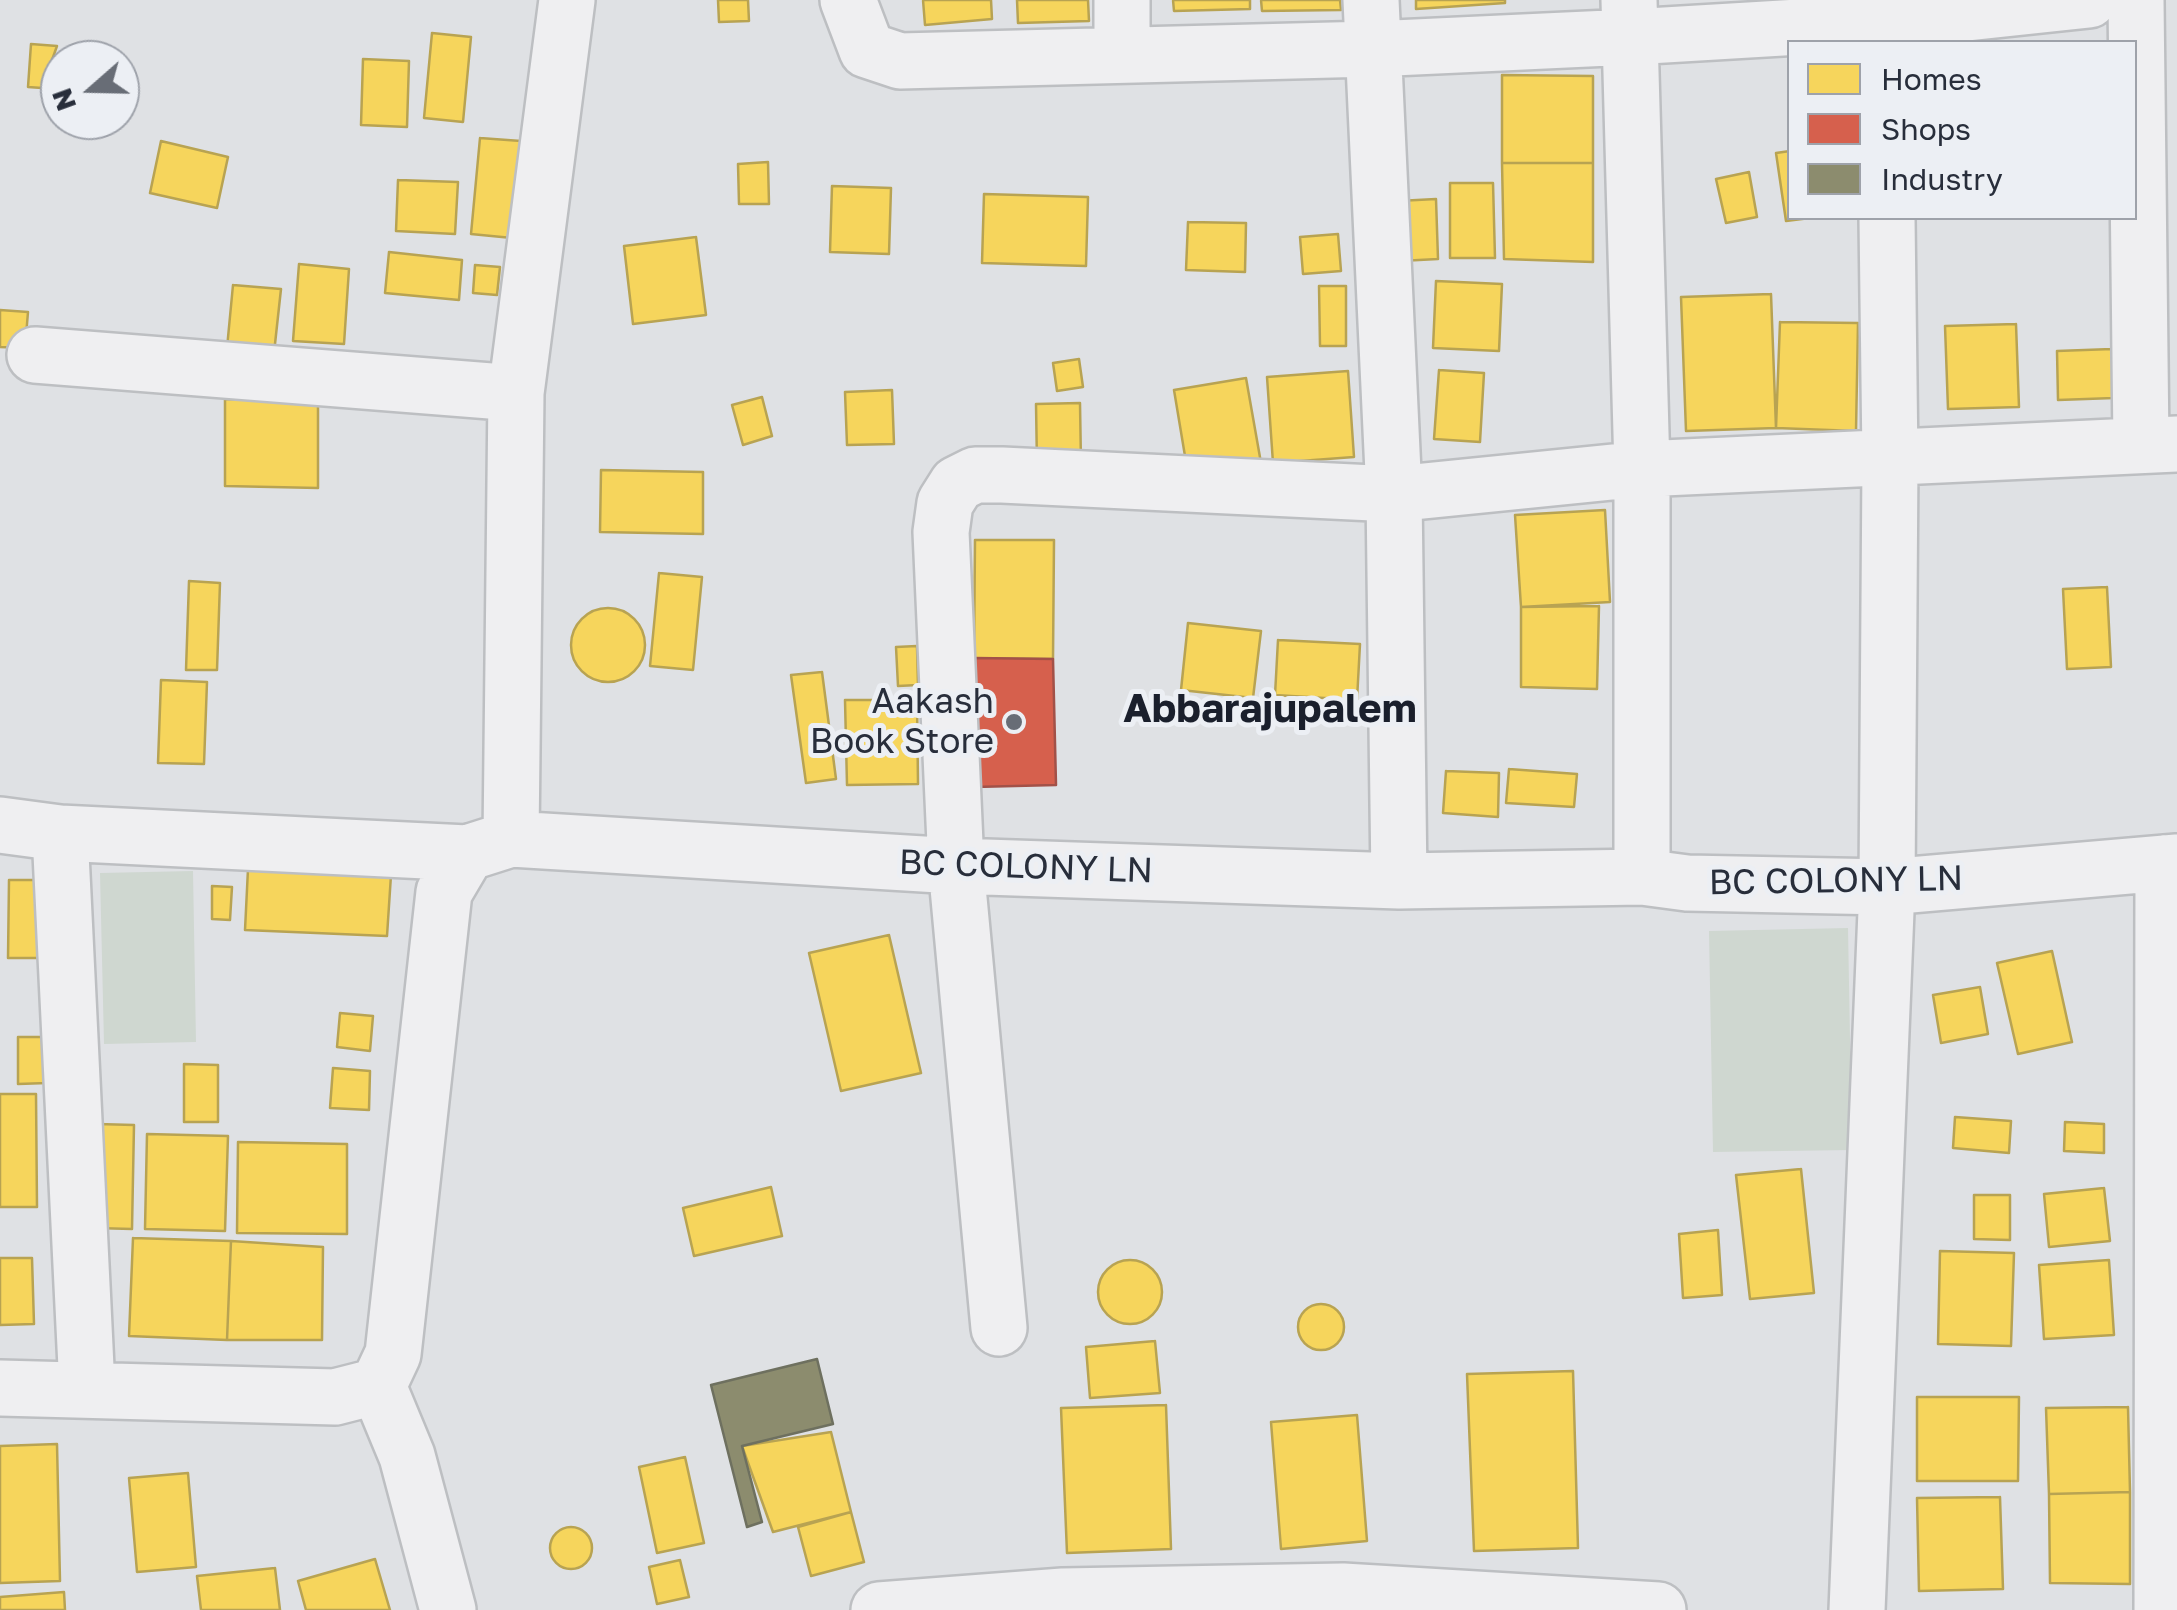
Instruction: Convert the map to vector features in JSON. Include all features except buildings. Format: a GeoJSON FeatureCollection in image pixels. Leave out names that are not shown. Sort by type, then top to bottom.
{"type":"FeatureCollection","features":[{"type":"Feature","properties":{"kind":"street"},"geometry":{"type":"LineString","coordinates":[[0,1388],[357,1392],[392,1354],[444,892],[489,846],[516,394],[568,0]]}},
{"type":"Feature","properties":{"kind":"street"},"geometry":{"type":"LineString","coordinates":[[848,0],[867,50],[900,60],[1122,54],[1372,25],[1630,19],[1883,22],[2088,0]]}},
{"type":"Feature","properties":{"kind":"street"},"geometry":{"type":"LineString","coordinates":[[1122,0],[1122,54]]}},
{"type":"Feature","properties":{"kind":"street"},"geometry":{"type":"LineString","coordinates":[[999,1328],[956,866],[941,532],[946,503],[957,484],[975,474],[1002,474],[1394,494],[1642,469],[1890,461],[2159,445],[2136,0]]}},
{"type":"Feature","properties":{"kind":"street"},"geometry":{"type":"LineString","coordinates":[[1630,19],[1642,469],[1642,877]]}},
{"type":"Feature","properties":{"kind":"street"},"geometry":{"type":"LineString","coordinates":[[1372,25],[1394,494],[1400,881]]}},
{"type":"Feature","properties":{"kind":"street"},"geometry":{"type":"LineString","coordinates":[[1858,1610],[1887,887],[1890,461],[1886,220]]}},
{"type":"Feature","properties":{"kind":"street"},"geometry":{"type":"LineString","coordinates":[[35,355],[516,394]]}},
{"type":"Feature","properties":{"kind":"street","name":"BC COLONY LN"},"geometry":{"type":"LineString","coordinates":[[0,825],[60,833],[1400,881],[1642,877],[1687,883],[1887,887],[2170,862]]}},
{"type":"Feature","properties":{"kind":"street"},"geometry":{"type":"LineString","coordinates":[[60,833],[86,1388]]}},
{"type":"Feature","properties":{"kind":"street"},"geometry":{"type":"LineString","coordinates":[[2162,1610],[2170,862]]}},
{"type":"Feature","properties":{"kind":"street"},"geometry":{"type":"LineString","coordinates":[[357,1392],[407,1456],[448,1610]]}},
{"type":"Feature","properties":{"kind":"street"},"geometry":{"type":"LineString","coordinates":[[879,1610],[1063,1596],[1342,1591],[1658,1610]]}},
{"type":"Feature","properties":{"kind":"shaded area"},"geometry":{"type":"Polygon","coordinates":[[[193,871],[196,1042],[104,1044],[100,873],[193,871]]]}},
{"type":"Feature","properties":{"kind":"shaded area"},"geometry":{"type":"Polygon","coordinates":[[[1848,928],[1852,1150],[1713,1152],[1709,931],[1848,928]]]}},
{"type":"Feature","properties":{"kind":"place","name":"Aakash Book Store"},"geometry":{"type":"Point","coordinates":[1014,722]}},
{"type":"Feature","properties":{"kind":"district","name":"Abbarajupalem"},"geometry":{"type":"Point","coordinates":[1270,709]}}]}
